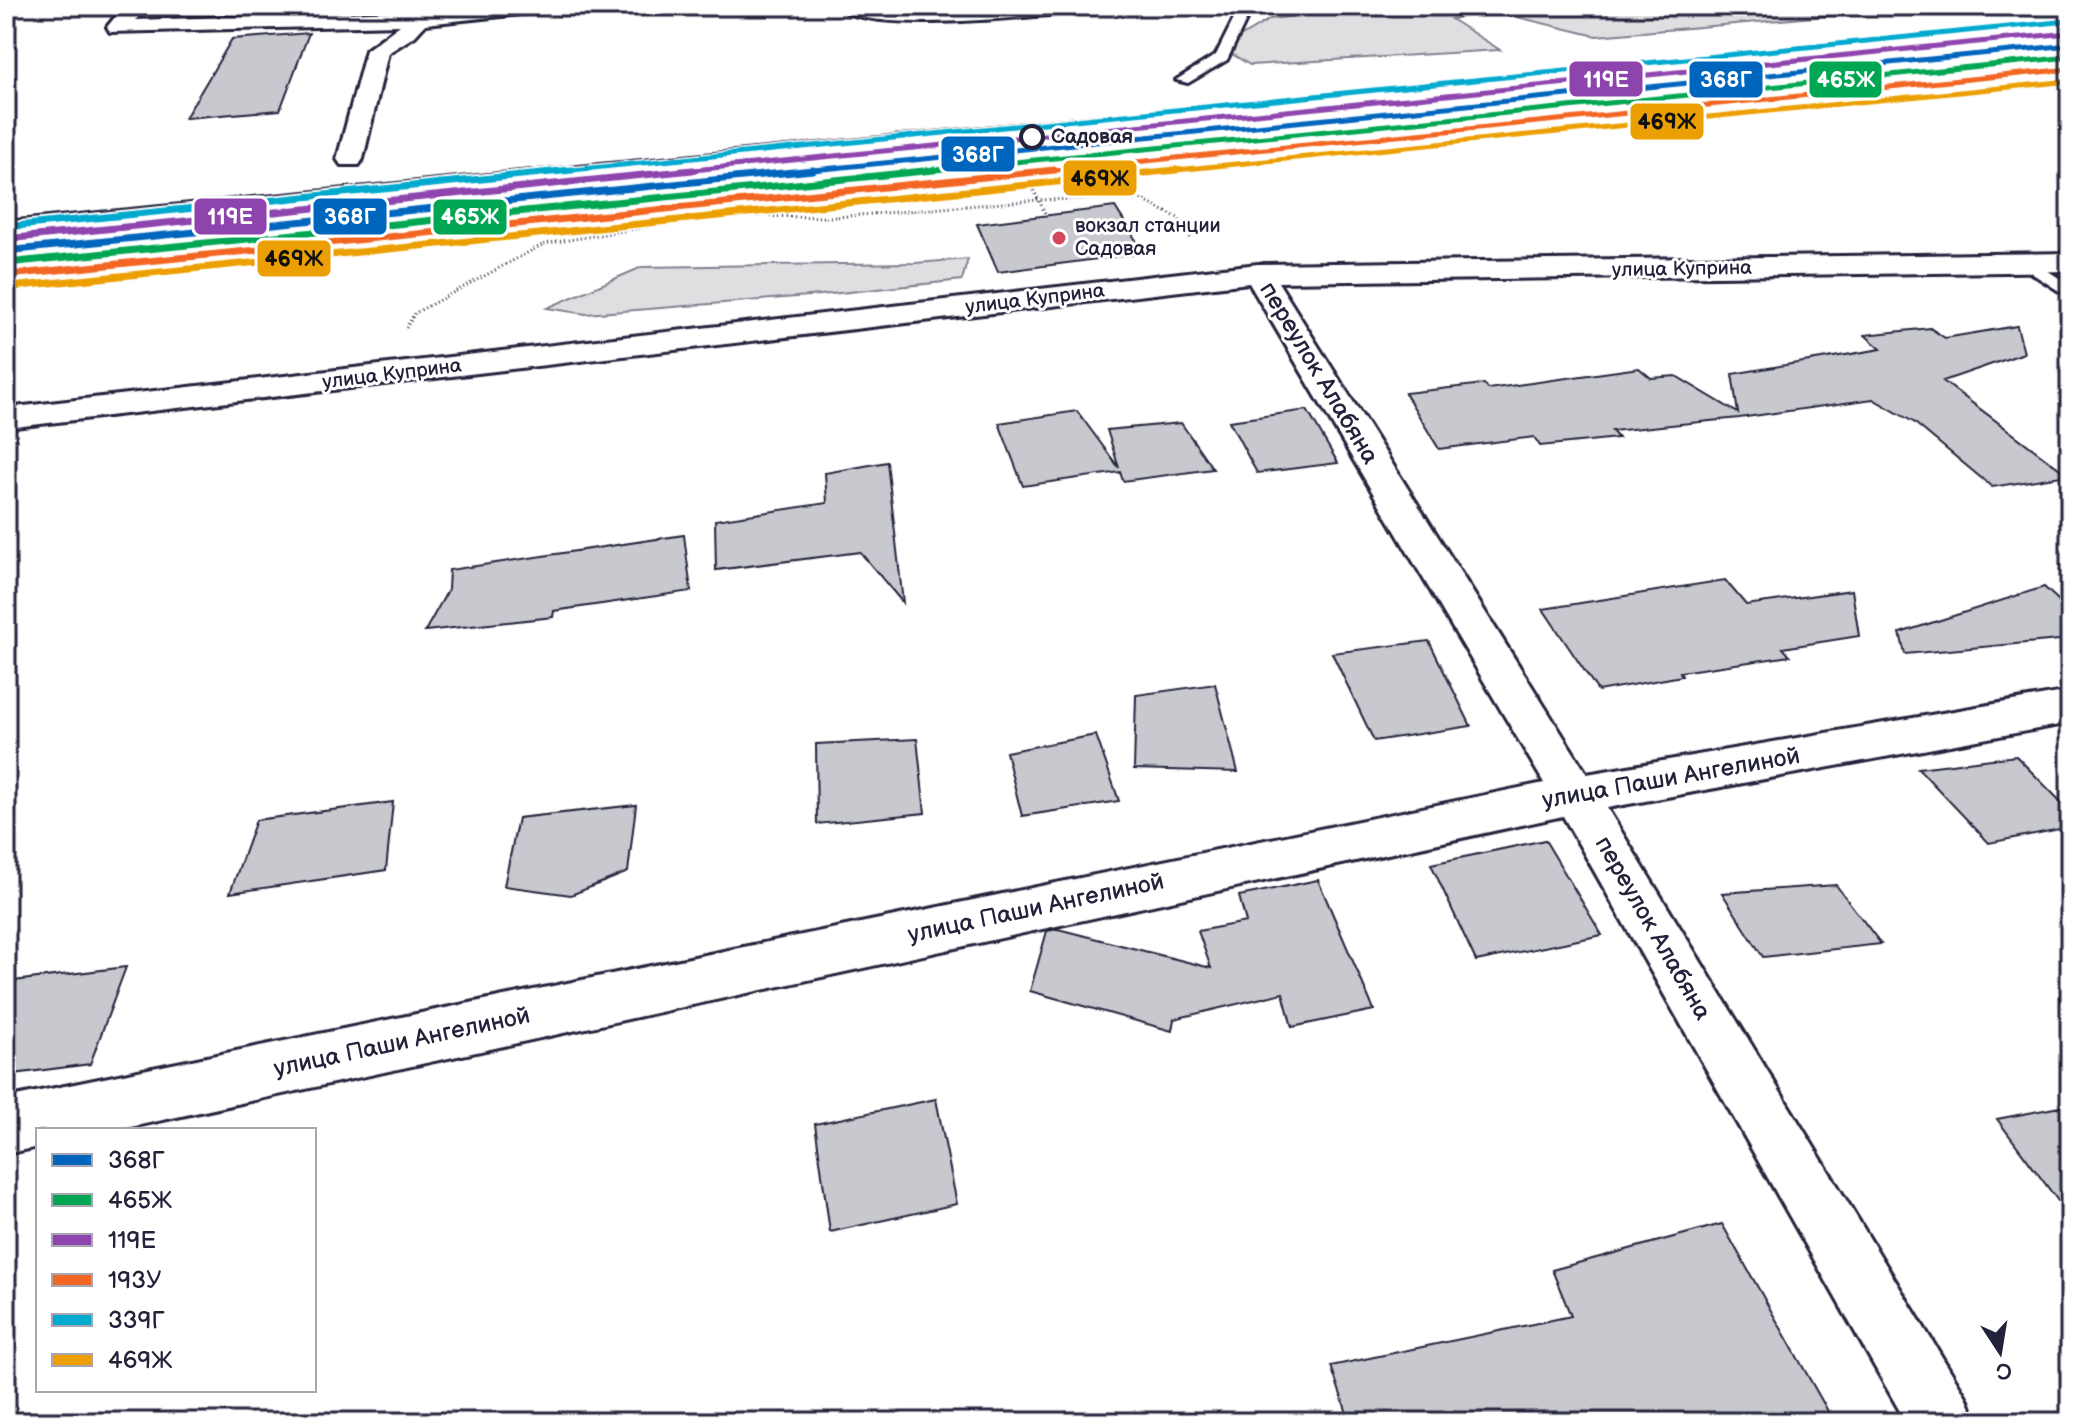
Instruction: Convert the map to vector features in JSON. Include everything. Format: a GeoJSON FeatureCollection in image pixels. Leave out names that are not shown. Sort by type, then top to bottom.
{"type":"FeatureCollection","features":[{"type":"Feature","properties":{"kind":"street"},"geometry":{"type":"LineString","coordinates":[[136,6],[118,27],[419,18],[539,6]]}},
{"type":"Feature","properties":{"kind":"street"},"geometry":{"type":"LineString","coordinates":[[849,6],[919,18],[1083,6]]}},
{"type":"Feature","properties":{"kind":"street"},"geometry":{"type":"LineString","coordinates":[[350,159],[377,50],[407,31],[419,18]]}},
{"type":"Feature","properties":{"kind":"street","name":"улица Куприна"},"geometry":{"type":"LineString","coordinates":[[6,418],[1237,275],[2070,262]]}},
{"type":"Feature","properties":{"kind":"street","name":"переулок Алабяна"},"geometry":{"type":"LineString","coordinates":[[1237,275],[1575,795],[1943,1422]]}},
{"type":"Feature","properties":{"kind":"street","name":"улица Паши Ангелиной"},"geometry":{"type":"LineString","coordinates":[[6,1126],[1575,795],[2070,707]]}},
{"type":"Feature","properties":{"kind":"lane"},"geometry":{"type":"LineString","coordinates":[[1226,6],[1244,11],[1302,6]]}},
{"type":"Feature","properties":{"kind":"lane"},"geometry":{"type":"LineString","coordinates":[[1183,80],[1222,57],[1244,11]]}},
{"type":"Feature","properties":{"kind":"lane"},"geometry":{"type":"LineString","coordinates":[[2031,265],[2070,293]]}},
{"type":"Feature","properties":{"kind":"path"},"geometry":{"type":"LineString","coordinates":[[1023,169],[1046,215]]}},
{"type":"Feature","properties":{"kind":"path"},"geometry":{"type":"LineString","coordinates":[[376,376],[415,313],[544,244],[715,216],[836,217],[1038,200],[1138,198],[1178,218],[1237,275]]}},
{"type":"Feature","properties":{"kind":"shaded area"},"geometry":{"type":"Polygon","coordinates":[[[1453,6],[1891,6],[1895,10],[1596,36],[1492,11],[1451,19],[1500,50],[1250,65],[1222,48],[1270,19],[1345,11],[1438,10],[1453,6]]]}},
{"type":"Feature","properties":{"kind":"shaded area"},"geometry":{"type":"Polygon","coordinates":[[[968,259],[962,280],[586,314],[547,308],[642,267],[915,263],[968,259]]]}},
{"type":"Feature","properties":{"kind":"building"},"geometry":{"type":"Polygon","coordinates":[[[309,33],[280,110],[185,118],[232,39],[309,33]]]}},
{"type":"Feature","properties":{"kind":"building","name":"вокзал станции Садовая"},"geometry":{"type":"Polygon","coordinates":[[[1115,207],[1144,253],[998,272],[977,224],[1115,207]]]}},
{"type":"Feature","properties":{"kind":"building"},"geometry":{"type":"Polygon","coordinates":[[[2017,326],[2024,353],[1943,381],[2068,475],[1992,487],[1915,423],[1873,399],[1739,418],[1612,431],[1618,438],[1540,446],[1534,437],[1439,449],[1405,393],[1484,384],[1488,389],[1639,368],[1651,378],[1676,376],[1738,413],[1732,374],[1881,349],[1865,335],[1930,328],[1945,338],[2017,326]]]}},
{"type":"Feature","properties":{"kind":"building"},"geometry":{"type":"Polygon","coordinates":[[[1307,410],[1338,463],[1257,473],[1229,421],[1307,410]]]}},
{"type":"Feature","properties":{"kind":"building"},"geometry":{"type":"Polygon","coordinates":[[[1077,411],[1119,468],[1107,430],[1181,423],[1213,469],[1123,481],[1120,472],[1023,486],[999,423],[1077,411]]]}},
{"type":"Feature","properties":{"kind":"building"},"geometry":{"type":"Polygon","coordinates":[[[887,462],[903,603],[860,552],[716,570],[715,520],[827,503],[825,473],[887,462]]]}},
{"type":"Feature","properties":{"kind":"building"},"geometry":{"type":"Polygon","coordinates":[[[684,535],[691,591],[554,611],[553,617],[425,631],[448,590],[449,570],[684,535]]]}},
{"type":"Feature","properties":{"kind":"building"},"geometry":{"type":"Polygon","coordinates":[[[1725,580],[1746,605],[1852,590],[1859,636],[1783,648],[1790,656],[1680,672],[1682,676],[1598,691],[1543,609],[1725,580]]]}},
{"type":"Feature","properties":{"kind":"building"},"geometry":{"type":"Polygon","coordinates":[[[2044,587],[2070,611],[2070,639],[1905,654],[1900,633],[2044,587]]]}},
{"type":"Feature","properties":{"kind":"building"},"geometry":{"type":"Polygon","coordinates":[[[1429,641],[1471,726],[1374,741],[1332,653],[1429,641]]]}},
{"type":"Feature","properties":{"kind":"building"},"geometry":{"type":"Polygon","coordinates":[[[1215,684],[1238,772],[1134,769],[1136,695],[1215,684]]]}},
{"type":"Feature","properties":{"kind":"building"},"geometry":{"type":"Polygon","coordinates":[[[1096,735],[1119,801],[1022,816],[1006,752],[1096,735]]]}},
{"type":"Feature","properties":{"kind":"building"},"geometry":{"type":"Polygon","coordinates":[[[917,739],[925,813],[817,824],[816,744],[917,739]]]}},
{"type":"Feature","properties":{"kind":"building"},"geometry":{"type":"Polygon","coordinates":[[[2016,756],[2070,811],[2070,827],[1989,843],[1918,768],[2016,756]]]}},
{"type":"Feature","properties":{"kind":"building"},"geometry":{"type":"Polygon","coordinates":[[[393,802],[386,870],[230,893],[256,820],[393,802]]]}},
{"type":"Feature","properties":{"kind":"building"},"geometry":{"type":"Polygon","coordinates":[[[636,805],[628,872],[571,895],[504,886],[518,818],[636,805]]]}},
{"type":"Feature","properties":{"kind":"building"},"geometry":{"type":"Polygon","coordinates":[[[1545,840],[1602,935],[1476,961],[1431,864],[1545,840]]]}},
{"type":"Feature","properties":{"kind":"building"},"geometry":{"type":"Polygon","coordinates":[[[1318,880],[1374,1010],[1292,1027],[1283,993],[1174,1019],[1172,1031],[1030,991],[1047,931],[1058,929],[1211,968],[1198,931],[1246,922],[1239,896],[1318,880]]]}},
{"type":"Feature","properties":{"kind":"building"},"geometry":{"type":"Polygon","coordinates":[[[1836,885],[1881,944],[1763,957],[1722,893],[1836,885]]]}},
{"type":"Feature","properties":{"kind":"building"},"geometry":{"type":"Polygon","coordinates":[[[126,967],[90,1064],[6,1075],[6,982],[126,967]]]}},
{"type":"Feature","properties":{"kind":"building"},"geometry":{"type":"Polygon","coordinates":[[[936,1099],[957,1204],[830,1232],[815,1124],[936,1099]]]}},
{"type":"Feature","properties":{"kind":"building"},"geometry":{"type":"Polygon","coordinates":[[[2070,1105],[2070,1217],[1997,1119],[2070,1105]]]}},
{"type":"Feature","properties":{"kind":"building"},"geometry":{"type":"Polygon","coordinates":[[[1722,1224],[1834,1422],[1350,1422],[1331,1366],[1571,1316],[1552,1270],[1722,1224]]]}},
{"type":"Feature","properties":{"kind":"railway"},"geometry":{"type":"LineString","coordinates":[[510,172],[2070,22]]}},
{"type":"Feature","properties":{"kind":"railway"},"geometry":{"type":"LineString","coordinates":[[6,221],[530,170]]}},
{"type":"Feature","properties":{"kind":"transit line","name":"339Г"},"geometry":{"type":"LineString","coordinates":[[6,227],[2068,21]]}},
{"type":"Feature","properties":{"kind":"transit line","name":"119Е"},"geometry":{"type":"LineString","coordinates":[[6,239],[2069,33]]}},
{"type":"Feature","properties":{"kind":"transit line","name":"368Г"},"geometry":{"type":"LineString","coordinates":[[6,251],[2070,45]]}},
{"type":"Feature","properties":{"kind":"transit line","name":"465Ж"},"geometry":{"type":"LineString","coordinates":[[7,263],[2070,57]]}},
{"type":"Feature","properties":{"kind":"transit line","name":"193У"},"geometry":{"type":"LineString","coordinates":[[8,275],[2070,69]]}},
{"type":"Feature","properties":{"kind":"transit line","name":"469Ж"},"geometry":{"type":"LineString","coordinates":[[10,287],[2070,81]]}},
{"type":"Feature","properties":{"kind":"place","name":"Садовая"},"geometry":{"type":"Point","coordinates":[1032,137]}},
{"type":"Feature","properties":{"kind":"place","name":"вокзал станции Садовая"},"geometry":{"type":"Point","coordinates":[1059,238]}}]}
